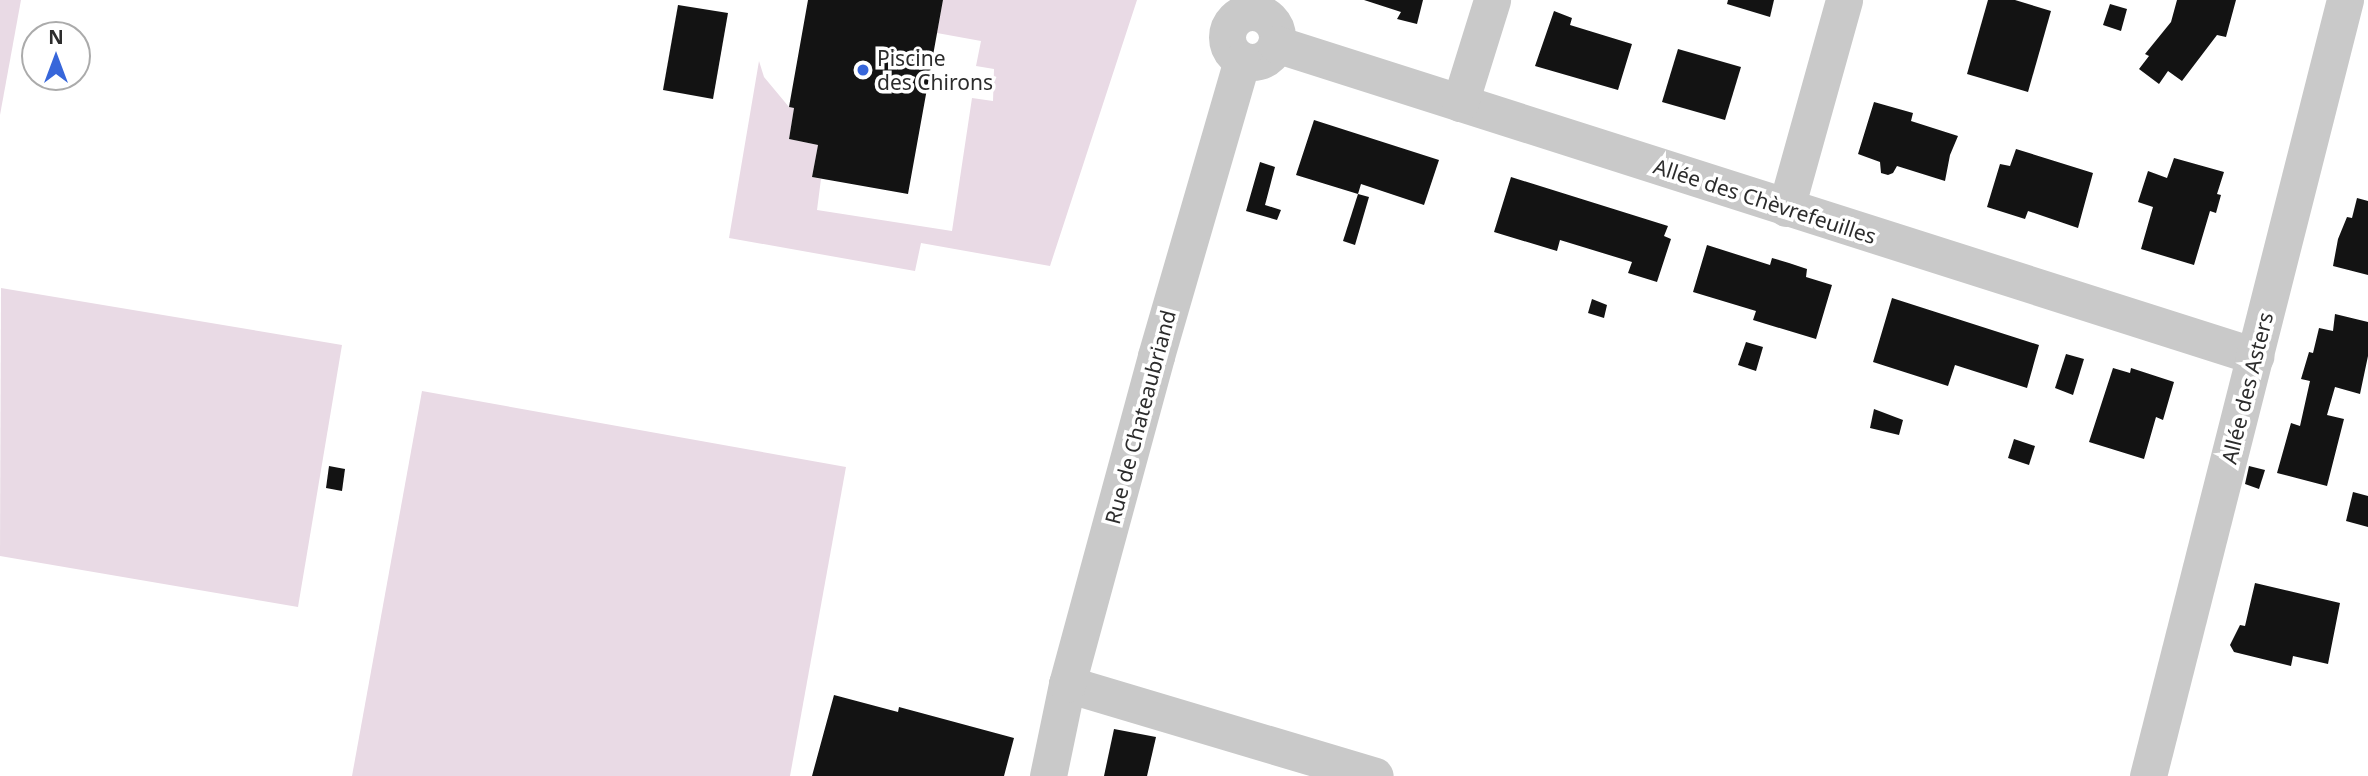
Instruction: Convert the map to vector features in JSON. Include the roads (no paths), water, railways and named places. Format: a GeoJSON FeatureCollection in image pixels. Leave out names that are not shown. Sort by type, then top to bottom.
{"type":"FeatureCollection","features":[{"type":"Feature","properties":{"kind":"street"},"geometry":{"type":"LineString","coordinates":[[1460,103],[1492,0]]}},
{"type":"Feature","properties":{"kind":"street"},"geometry":{"type":"LineString","coordinates":[[1786,208],[1844,0]]}},
{"type":"Feature","properties":{"kind":"street","name":"Allée des Asters"},"geometry":{"type":"LineString","coordinates":[[2148,776],[2344,0]]}},
{"type":"Feature","properties":{"kind":"street"},"geometry":{"type":"LineString","coordinates":[[1261,6],[1271,20],[1277,36],[1276,44],[1266,58],[1259,61],[1242,60],[1227,42],[1229,26],[1241,15],[1261,6]]}},
{"type":"Feature","properties":{"kind":"street","name":"Allée des Chèvrefeuilles"},"geometry":{"type":"LineString","coordinates":[[1276,44],[2255,356]]}},
{"type":"Feature","properties":{"kind":"street","name":"Rue de Chateaubriand"},"geometry":{"type":"LineString","coordinates":[[1048,776],[1067,684],[1156,356],[1242,60]]}},
{"type":"Feature","properties":{"kind":"street"},"geometry":{"type":"LineString","coordinates":[[1067,684],[1375,776]]}},
{"type":"Feature","properties":{"kind":"place","name":"Piscine des Chirons"},"geometry":{"type":"Point","coordinates":[863,70]}}]}
